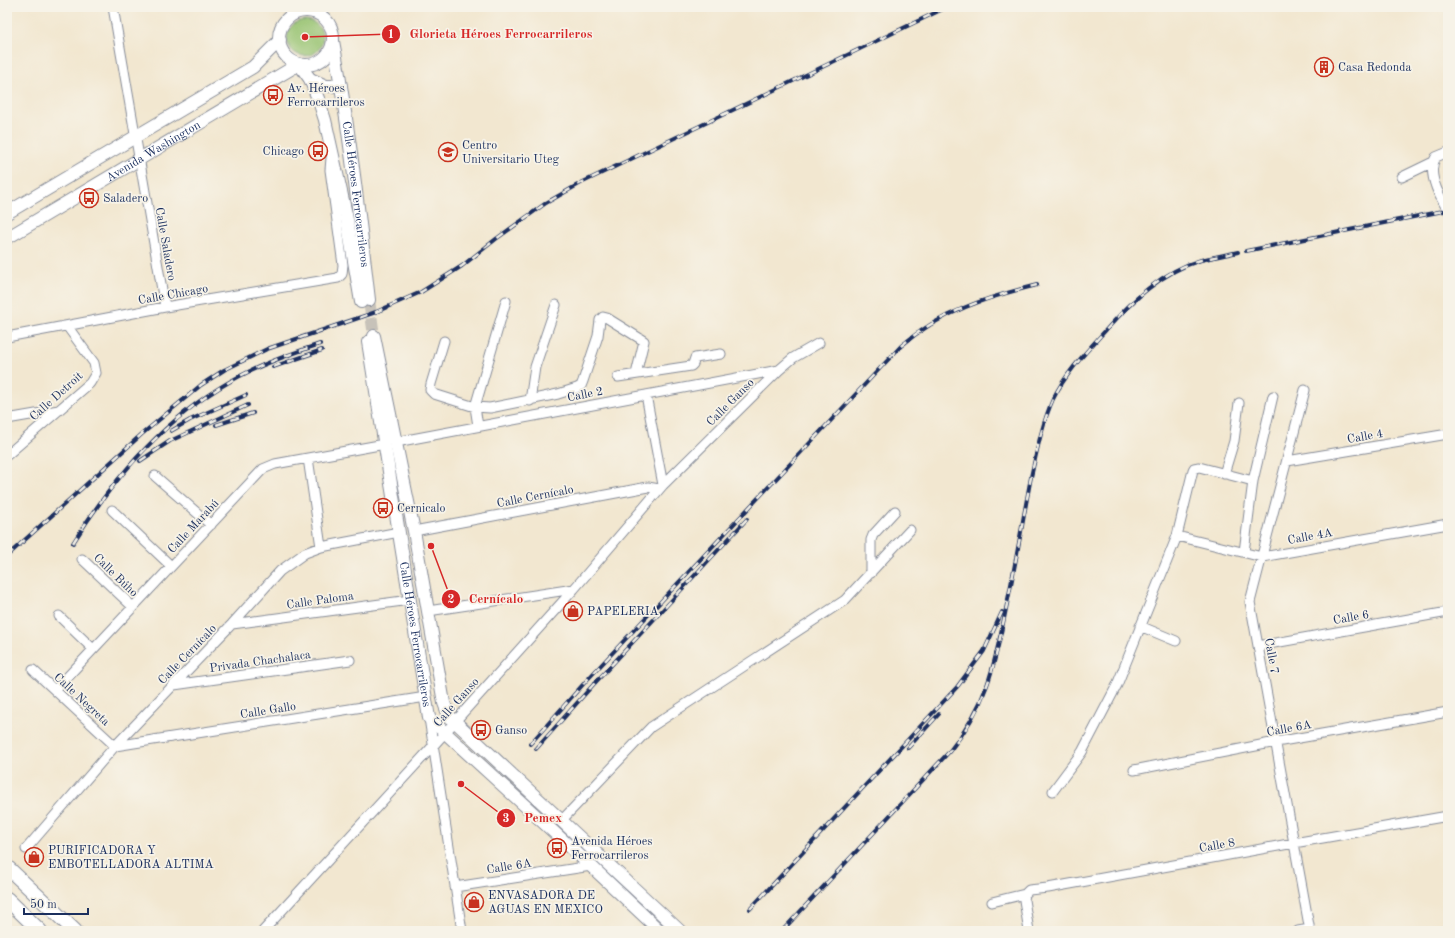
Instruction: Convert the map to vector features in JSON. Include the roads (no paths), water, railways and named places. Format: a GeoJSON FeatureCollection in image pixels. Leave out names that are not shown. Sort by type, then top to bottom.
{"type":"FeatureCollection","features":[{"type":"Feature","properties":{"kind":"main road"},"geometry":{"type":"LineString","coordinates":[[291,7],[288,19],[280,32],[281,48],[292,60],[299,64],[307,65],[314,64],[321,60],[327,55],[331,48],[333,34],[327,21],[325,7]]}},
{"type":"Feature","properties":{"kind":"main road"},"geometry":{"type":"LineString","coordinates":[[288,19],[295,14],[312,12],[320,15],[327,21]]}},
{"type":"Feature","properties":{"kind":"main road","name":"Avenida Washington"},"geometry":{"type":"LineString","coordinates":[[7,213],[253,67],[280,40]]}},
{"type":"Feature","properties":{"kind":"main road","name":"Calle Héroes Ferrocarrileros"},"geometry":{"type":"LineString","coordinates":[[299,64],[310,79],[319,101],[365,301],[359,218],[341,86],[333,41]]}},
{"type":"Feature","properties":{"kind":"main road","name":"Avenida Washington"},"geometry":{"type":"LineString","coordinates":[[7,238],[299,64]]}},
{"type":"Feature","properties":{"kind":"main road"},"geometry":{"type":"LineString","coordinates":[[310,79],[326,86],[341,86]]}},
{"type":"Feature","properties":{"kind":"main road","name":"Calle Héroes Ferrocarrileros"},"geometry":{"type":"LineString","coordinates":[[371,337],[390,443],[399,532],[429,718]]}},
{"type":"Feature","properties":{"kind":"main road","name":"Calle Héroes Ferrocarrileros"},"geometry":{"type":"LineString","coordinates":[[390,443],[414,531],[444,703],[449,716],[680,931]]}},
{"type":"Feature","properties":{"kind":"main road"},"geometry":{"type":"LineString","coordinates":[[429,718],[445,731],[660,931]]}},
{"type":"Feature","properties":{"kind":"main road"},"geometry":{"type":"LineString","coordinates":[[7,867],[75,931]]}},
{"type":"Feature","properties":{"kind":"main road"},"geometry":{"type":"LineString","coordinates":[[7,899],[40,931]]}},
{"type":"Feature","properties":{"kind":"street","name":"Calle Saladero"},"geometry":{"type":"LineString","coordinates":[[113,7],[165,308]]}},
{"type":"Feature","properties":{"kind":"street","name":"Calle Héroes Ferrocarrileros"},"geometry":{"type":"LineString","coordinates":[[331,148],[330,170],[343,266],[342,274]]}},
{"type":"Feature","properties":{"kind":"street"},"geometry":{"type":"LineString","coordinates":[[1448,152],[1436,157],[1433,162],[1432,170],[1434,181],[1442,202],[1448,210]]}},
{"type":"Feature","properties":{"kind":"street"},"geometry":{"type":"LineString","coordinates":[[1402,177],[1433,162]]}},
{"type":"Feature","properties":{"kind":"street","name":"Calle Chicago"},"geometry":{"type":"LineString","coordinates":[[7,337],[338,278],[342,274]]}},
{"type":"Feature","properties":{"kind":"street"},"geometry":{"type":"LineString","coordinates":[[478,426],[475,407],[506,301]]}},
{"type":"Feature","properties":{"kind":"street"},"geometry":{"type":"LineString","coordinates":[[530,401],[535,367],[556,305]]}},
{"type":"Feature","properties":{"kind":"street"},"geometry":{"type":"LineString","coordinates":[[444,341],[430,384],[430,390],[434,394],[475,407],[490,408],[530,401],[572,390],[581,386],[584,381],[598,336],[600,320],[603,317],[644,341],[636,374]]}},
{"type":"Feature","properties":{"kind":"street","name":"Calle Detroit"},"geometry":{"type":"LineString","coordinates":[[7,456],[90,383],[96,373],[94,363],[67,326]]}},
{"type":"Feature","properties":{"kind":"street","name":"Calle Ganso"},"geometry":{"type":"LineString","coordinates":[[263,931],[433,746],[574,589],[661,487],[779,370],[793,358],[819,343]]}},
{"type":"Feature","properties":{"kind":"street"},"geometry":{"type":"LineString","coordinates":[[618,377],[691,366],[695,358],[721,354]]}},
{"type":"Feature","properties":{"kind":"street","name":"Calle 2"},"geometry":{"type":"LineString","coordinates":[[390,443],[779,370]]}},
{"type":"Feature","properties":{"kind":"street","name":"Calle 7"},"geometry":{"type":"LineString","coordinates":[[1306,390],[1250,602],[1310,930]]}},
{"type":"Feature","properties":{"kind":"street"},"geometry":{"type":"LineString","coordinates":[[646,395],[661,487]]}},
{"type":"Feature","properties":{"kind":"street"},"geometry":{"type":"LineString","coordinates":[[1244,552],[1253,481],[1273,396]]}},
{"type":"Feature","properties":{"kind":"street"},"geometry":{"type":"LineString","coordinates":[[1224,474],[1234,441],[1240,403]]}},
{"type":"Feature","properties":{"kind":"street"},"geometry":{"type":"LineString","coordinates":[[7,419],[59,410]]}},
{"type":"Feature","properties":{"kind":"street","name":"Calle 4"},"geometry":{"type":"LineString","coordinates":[[1287,461],[1448,434]]}},
{"type":"Feature","properties":{"kind":"street","name":"Calle Marabú"},"geometry":{"type":"LineString","coordinates":[[55,690],[263,469],[275,464],[390,443]]}},
{"type":"Feature","properties":{"kind":"street"},"geometry":{"type":"LineString","coordinates":[[308,458],[321,547]]}},
{"type":"Feature","properties":{"kind":"street"},"geometry":{"type":"LineString","coordinates":[[1053,791],[1082,752],[1117,685],[1177,536],[1194,468],[1199,467],[1253,481]]}},
{"type":"Feature","properties":{"kind":"street"},"geometry":{"type":"LineString","coordinates":[[155,476],[211,525]]}},
{"type":"Feature","properties":{"kind":"street","name":"Calle Cernícalo"},"geometry":{"type":"LineString","coordinates":[[414,531],[648,487],[661,487]]}},
{"type":"Feature","properties":{"kind":"street"},"geometry":{"type":"LineString","coordinates":[[112,510],[171,566]]}},
{"type":"Feature","properties":{"kind":"street"},"geometry":{"type":"LineString","coordinates":[[871,573],[871,540],[873,535],[895,511]]}},
{"type":"Feature","properties":{"kind":"street","name":"Calle 4A"},"geometry":{"type":"LineString","coordinates":[[1177,536],[1262,557],[1448,524]]}},
{"type":"Feature","properties":{"kind":"street"},"geometry":{"type":"LineString","coordinates":[[561,821],[651,727],[844,600],[910,530]]}},
{"type":"Feature","properties":{"kind":"street","name":"Calle Cernícalo"},"geometry":{"type":"LineString","coordinates":[[26,849],[115,746],[232,624],[280,571],[306,553],[321,547],[399,532]]}},
{"type":"Feature","properties":{"kind":"street","name":"Calle Búho"},"geometry":{"type":"LineString","coordinates":[[82,559],[133,607]]}},
{"type":"Feature","properties":{"kind":"street"},"geometry":{"type":"LineString","coordinates":[[428,611],[574,589]]}},
{"type":"Feature","properties":{"kind":"street","name":"Calle Paloma"},"geometry":{"type":"LineString","coordinates":[[232,624],[410,600]]}},
{"type":"Feature","properties":{"kind":"street","name":"Calle 6"},"geometry":{"type":"LineString","coordinates":[[1258,646],[1448,612]]}},
{"type":"Feature","properties":{"kind":"street"},"geometry":{"type":"LineString","coordinates":[[59,616],[93,649]]}},
{"type":"Feature","properties":{"kind":"street"},"geometry":{"type":"LineString","coordinates":[[1140,626],[1176,641]]}},
{"type":"Feature","properties":{"kind":"street","name":"Privada Chachalaca"},"geometry":{"type":"LineString","coordinates":[[174,685],[350,660]]}},
{"type":"Feature","properties":{"kind":"street","name":"Calle Negreta"},"geometry":{"type":"LineString","coordinates":[[33,670],[115,746]]}},
{"type":"Feature","properties":{"kind":"street","name":"Calle Gallo"},"geometry":{"type":"LineString","coordinates":[[115,746],[426,697]]}},
{"type":"Feature","properties":{"kind":"street","name":"Calle 6A"},"geometry":{"type":"LineString","coordinates":[[1134,770],[1276,742],[1448,712]]}},
{"type":"Feature","properties":{"kind":"street","name":"Calle Héroes Ferrocarrileros"},"geometry":{"type":"LineString","coordinates":[[429,718],[462,931]]}},
{"type":"Feature","properties":{"kind":"street","name":"Calle 8"},"geometry":{"type":"LineString","coordinates":[[992,902],[1024,894],[1029,890],[1048,888],[1448,816]]}},
{"type":"Feature","properties":{"kind":"street","name":"Calle 6A"},"geometry":{"type":"LineString","coordinates":[[455,887],[591,866]]}},
{"type":"Feature","properties":{"kind":"street"},"geometry":{"type":"LineString","coordinates":[[1024,894],[1029,931]]}},
{"type":"Feature","properties":{"kind":"street"},"geometry":{"type":"LineString","coordinates":[[1298,931],[1310,930]]}},
{"type":"Feature","properties":{"kind":"tunnel"},"geometry":{"type":"LineString","coordinates":[[369,300],[374,336]]}},
{"type":"Feature","properties":{"kind":"railway"},"geometry":{"type":"LineString","coordinates":[[7,556],[142,434],[201,385],[224,370],[267,349],[376,312],[421,292],[462,266],[546,203],[581,183],[947,7]]}},
{"type":"Feature","properties":{"kind":"railway"},"geometry":{"type":"LineString","coordinates":[[1246,251],[1448,210]]}},
{"type":"Feature","properties":{"kind":"railway"},"geometry":{"type":"LineString","coordinates":[[782,931],[949,752],[973,717],[994,664],[1040,437],[1053,399],[1064,380],[1084,355],[1126,309],[1148,288],[1187,265],[1201,260],[1238,252]]}},
{"type":"Feature","properties":{"kind":"railway"},"geometry":{"type":"LineString","coordinates":[[530,744],[587,680],[901,346],[932,324],[965,307],[1037,285]]}},
{"type":"Feature","properties":{"kind":"railway"},"geometry":{"type":"LineString","coordinates":[[73,543],[108,492],[128,468],[172,423],[197,403],[250,371],[285,356],[320,344]]}},
{"type":"Feature","properties":{"kind":"railway"},"geometry":{"type":"LineString","coordinates":[[273,367],[322,350]]}},
{"type":"Feature","properties":{"kind":"railway"},"geometry":{"type":"LineString","coordinates":[[171,431],[190,420],[246,395]]}},
{"type":"Feature","properties":{"kind":"railway"},"geometry":{"type":"LineString","coordinates":[[140,461],[170,441],[248,405]]}},
{"type":"Feature","properties":{"kind":"railway"},"geometry":{"type":"LineString","coordinates":[[216,425],[253,413]]}},
{"type":"Feature","properties":{"kind":"railway"},"geometry":{"type":"LineString","coordinates":[[536,749],[593,685],[747,519]]}},
{"type":"Feature","properties":{"kind":"railway"},"geometry":{"type":"LineString","coordinates":[[750,909],[957,687],[984,651],[1002,612]]}},
{"type":"Feature","properties":{"kind":"railway"},"geometry":{"type":"LineString","coordinates":[[908,748],[939,714]]}},
{"type":"Feature","properties":{"kind":"place","name":"Glorieta Héroes Ferrocarrileros"},"geometry":{"type":"Point","coordinates":[305,37]}},
{"type":"Feature","properties":{"kind":"place","name":"Casa Redonda"},"geometry":{"type":"Point","coordinates":[1324,67]}},
{"type":"Feature","properties":{"kind":"place","name":"Av. Héroes Ferrocarrileros"},"geometry":{"type":"Point","coordinates":[273,95]}},
{"type":"Feature","properties":{"kind":"place","name":"Chicago"},"geometry":{"type":"Point","coordinates":[318,151]}},
{"type":"Feature","properties":{"kind":"place","name":"Centro Universitario Uteg"},"geometry":{"type":"Point","coordinates":[448,152]}},
{"type":"Feature","properties":{"kind":"place","name":"Saladero"},"geometry":{"type":"Point","coordinates":[89,198]}},
{"type":"Feature","properties":{"kind":"place","name":"Cernicalo"},"geometry":{"type":"Point","coordinates":[383,508]}},
{"type":"Feature","properties":{"kind":"place","name":"Cernícalo"},"geometry":{"type":"Point","coordinates":[431,546]}},
{"type":"Feature","properties":{"kind":"place","name":"PAPELERIA"},"geometry":{"type":"Point","coordinates":[573,611]}},
{"type":"Feature","properties":{"kind":"place","name":"Ganso"},"geometry":{"type":"Point","coordinates":[481,730]}},
{"type":"Feature","properties":{"kind":"place","name":"Pemex"},"geometry":{"type":"Point","coordinates":[461,784]}},
{"type":"Feature","properties":{"kind":"place","name":"Avenida Héroes Ferrocarrileros"},"geometry":{"type":"Point","coordinates":[557,848]}},
{"type":"Feature","properties":{"kind":"place","name":"PURIFICADORA Y EMBOTELLADORA ALTIMA"},"geometry":{"type":"Point","coordinates":[34,857]}},
{"type":"Feature","properties":{"kind":"place","name":"ENVASADORA DE AGUAS EN MEXICO"},"geometry":{"type":"Point","coordinates":[474,902]}}]}
